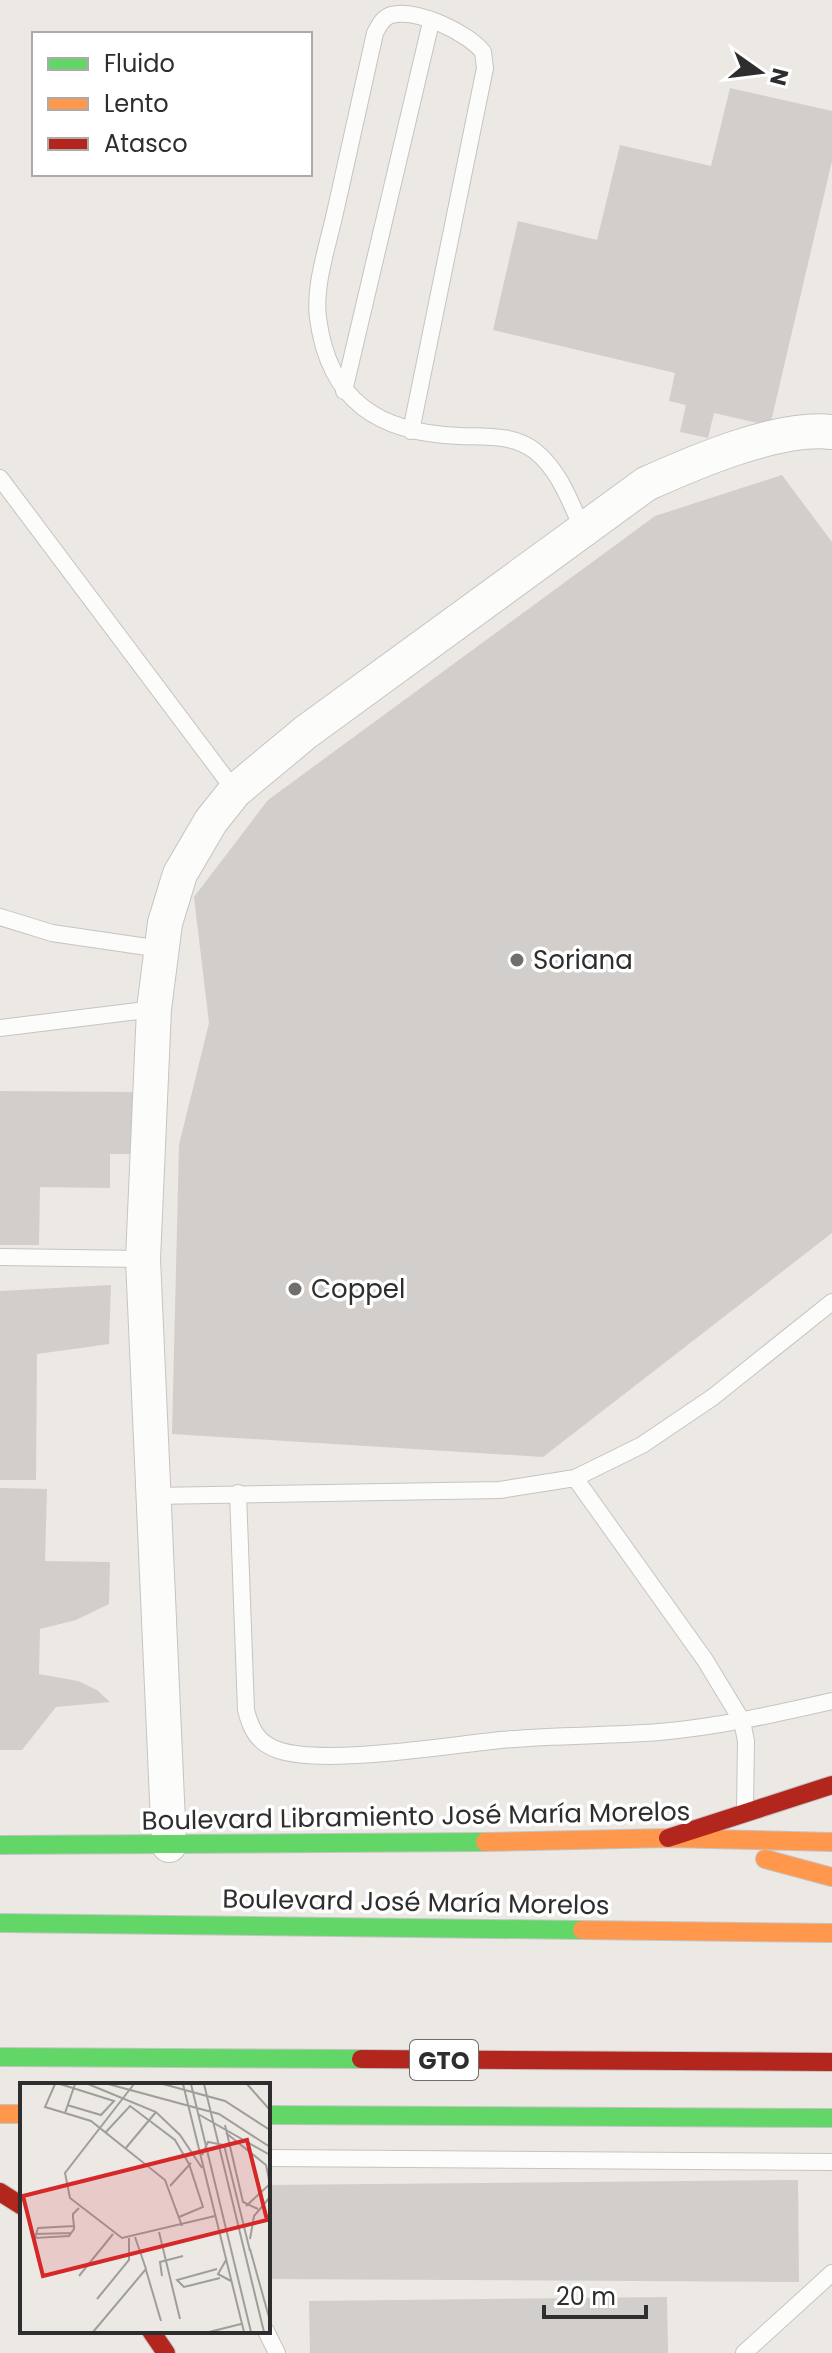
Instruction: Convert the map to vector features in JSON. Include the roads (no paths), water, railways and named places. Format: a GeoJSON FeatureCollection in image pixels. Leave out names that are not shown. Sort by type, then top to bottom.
{"type":"FeatureCollection","features":[{"type":"Feature","properties":{"kind":"main road"},"geometry":{"type":"LineString","coordinates":[[668,1838],[745,1810],[832,1785]]}},
{"type":"Feature","properties":{"kind":"main road","name":"Boulevard Libramiento José María Morelos"},"geometry":{"type":"LineString","coordinates":[[0,1845],[406,1844],[668,1838],[832,1842]]}},
{"type":"Feature","properties":{"kind":"main road"},"geometry":{"type":"LineString","coordinates":[[668,1838],[832,1877]]}},
{"type":"Feature","properties":{"kind":"main road","name":"Boulevard José María Morelos"},"geometry":{"type":"LineString","coordinates":[[0,1923],[832,1933]]}},
{"type":"Feature","properties":{"kind":"main road","name":"GTO"},"geometry":{"type":"LineString","coordinates":[[0,2057],[832,2062]]}},
{"type":"Feature","properties":{"kind":"main road"},"geometry":{"type":"LineString","coordinates":[[270,2115],[832,2118]]}},
{"type":"Feature","properties":{"kind":"main road"},"geometry":{"type":"LineString","coordinates":[[0,2192],[20,2205]]}},
{"type":"Feature","properties":{"kind":"main road"},"geometry":{"type":"LineString","coordinates":[[152,2333],[166,2353]]}},
{"type":"Feature","properties":{"kind":"street"},"geometry":{"type":"LineString","coordinates":[[169,1845],[143,1259],[154,1009],[161,949],[180,874],[211,821],[235,791],[306,732],[646,484],[702,459],[765,441],[832,432]]}},
{"type":"Feature","properties":{"kind":"lane"},"geometry":{"type":"LineString","coordinates":[[411,431],[485,68],[483,52],[461,32],[431,22],[391,15],[381,20],[375,33],[323,268],[318,316],[327,357],[344,391],[365,412],[411,431],[493,436],[535,451],[564,487],[582,528]]}},
{"type":"Feature","properties":{"kind":"lane"},"geometry":{"type":"LineString","coordinates":[[344,391],[431,22]]}},
{"type":"Feature","properties":{"kind":"lane"},"geometry":{"type":"LineString","coordinates":[[0,478],[235,791]]}},
{"type":"Feature","properties":{"kind":"lane"},"geometry":{"type":"LineString","coordinates":[[0,917],[52,933],[161,949]]}},
{"type":"Feature","properties":{"kind":"lane"},"geometry":{"type":"LineString","coordinates":[[0,1028],[154,1009]]}},
{"type":"Feature","properties":{"kind":"lane"},"geometry":{"type":"LineString","coordinates":[[0,1257],[143,1259]]}},
{"type":"Feature","properties":{"kind":"lane"},"geometry":{"type":"LineString","coordinates":[[152,1496],[500,1490],[575,1478],[642,1445],[713,1397],[832,1302]]}},
{"type":"Feature","properties":{"kind":"lane"},"geometry":{"type":"LineString","coordinates":[[575,1478],[705,1660],[742,1721],[746,1766],[745,1810]]}},
{"type":"Feature","properties":{"kind":"lane"},"geometry":{"type":"LineString","coordinates":[[238,1493],[246,1710],[251,1730],[261,1741],[278,1750],[341,1754],[505,1739],[660,1732],[742,1721],[832,1701]]}},
{"type":"Feature","properties":{"kind":"lane"},"geometry":{"type":"LineString","coordinates":[[270,2158],[832,2162]]}},
{"type":"Feature","properties":{"kind":"lane"},"geometry":{"type":"LineString","coordinates":[[744,2353],[832,2273]]}},
{"type":"Feature","properties":{"kind":"lane"},"geometry":{"type":"LineString","coordinates":[[267,2333],[277,2353]]}},
{"type":"Feature","properties":{"kind":"place","name":"Soriana"},"geometry":{"type":"Point","coordinates":[517,960]}},
{"type":"Feature","properties":{"kind":"place","name":"Coppel"},"geometry":{"type":"Point","coordinates":[295,1289]}}]}
